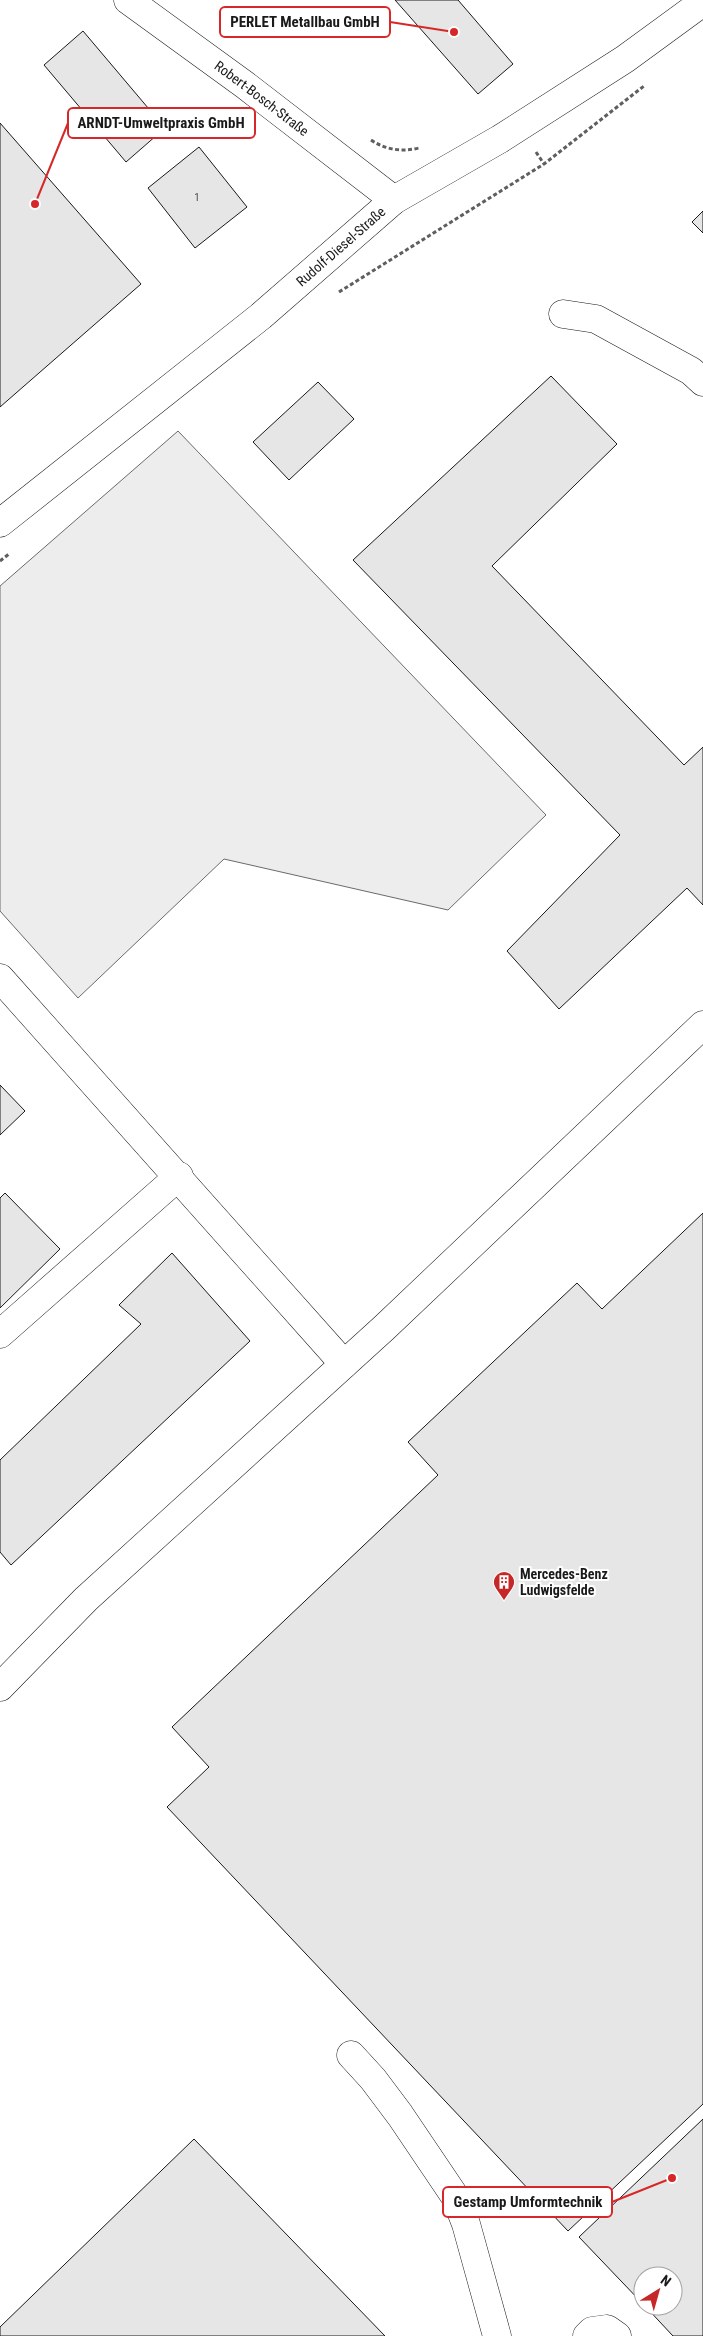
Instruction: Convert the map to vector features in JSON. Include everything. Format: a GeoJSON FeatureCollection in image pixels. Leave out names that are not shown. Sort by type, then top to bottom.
{"type":"FeatureCollection","features":[{"type":"Feature","properties":{"kind":"street","name":"Robert-Bosch-Straße"},"geometry":{"type":"LineString","coordinates":[[128,0],[245,85],[394,200]]}},
{"type":"Feature","properties":{"kind":"street","name":"Rudolf-Diesel-Straße"},"geometry":{"type":"LineString","coordinates":[[0,523],[261,316],[394,200],[519,126],[625,59],[703,2]]}},
{"type":"Feature","properties":{"kind":"street"},"geometry":{"type":"LineString","coordinates":[[562,314],[596,318],[691,371],[703,382]]}},
{"type":"Feature","properties":{"kind":"street"},"geometry":{"type":"LineString","coordinates":[[0,978],[179,1176],[344,1364]]}},
{"type":"Feature","properties":{"kind":"street"},"geometry":{"type":"LineString","coordinates":[[0,1687],[86,1598],[344,1364],[703,1025]]}},
{"type":"Feature","properties":{"kind":"street"},"geometry":{"type":"LineString","coordinates":[[0,1334],[179,1176]]}},
{"type":"Feature","properties":{"kind":"street"},"geometry":{"type":"LineString","coordinates":[[351,2055],[374,2079],[456,2198],[466,2224],[498,2336]]}},
{"type":"Feature","properties":{"kind":"street"},"geometry":{"type":"LineString","coordinates":[[587,2336],[592,2331],[607,2329],[617,2336]]}},
{"type":"Feature","properties":{"kind":"path"},"geometry":{"type":"LineString","coordinates":[[338,293],[544,164],[650,82]]}},
{"type":"Feature","properties":{"kind":"path"},"geometry":{"type":"LineString","coordinates":[[519,126],[544,164]]}},
{"type":"Feature","properties":{"kind":"path"},"geometry":{"type":"LineString","coordinates":[[364,135],[380,146],[404,152],[426,146]]}},
{"type":"Feature","properties":{"kind":"path"},"geometry":{"type":"LineString","coordinates":[[0,561],[15,549]]}},
{"type":"Feature","properties":{"kind":"shaded area"},"geometry":{"type":"Polygon","coordinates":[[[178,431],[546,815],[448,910],[224,859],[78,998],[0,911],[0,586],[178,431]]]}},
{"type":"Feature","properties":{"kind":"building"},"geometry":{"type":"Polygon","coordinates":[[[395,0],[458,0],[513,64],[478,94],[395,0]]]}},
{"type":"Feature","properties":{"kind":"building"},"geometry":{"type":"Polygon","coordinates":[[[83,31],[165,128],[126,162],[44,65],[83,31]]]}},
{"type":"Feature","properties":{"kind":"building"},"geometry":{"type":"Polygon","coordinates":[[[0,123],[141,284],[0,407],[0,123]]]}},
{"type":"Feature","properties":{"kind":"building"},"geometry":{"type":"Polygon","coordinates":[[[199,147],[247,207],[195,248],[148,188],[199,147]]]}},
{"type":"Feature","properties":{"kind":"building"},"geometry":{"type":"Polygon","coordinates":[[[703,211],[703,233],[692,222],[703,211]]]}},
{"type":"Feature","properties":{"kind":"building"},"geometry":{"type":"Polygon","coordinates":[[[551,376],[617,444],[492,566],[684,765],[703,747],[703,905],[687,888],[559,1009],[507,951],[620,835],[353,560],[551,376]]]}},
{"type":"Feature","properties":{"kind":"building"},"geometry":{"type":"Polygon","coordinates":[[[318,382],[354,419],[289,480],[253,442],[318,382]]]}},
{"type":"Feature","properties":{"kind":"building"},"geometry":{"type":"Polygon","coordinates":[[[0,1085],[25,1111],[0,1135],[0,1085]]]}},
{"type":"Feature","properties":{"kind":"building"},"geometry":{"type":"Polygon","coordinates":[[[5,1193],[60,1249],[0,1308],[0,1198],[5,1193]]]}},
{"type":"Feature","properties":{"kind":"building","name":"Mercedes-Benz Ludwigsfelde"},"geometry":{"type":"Polygon","coordinates":[[[703,1213],[703,2104],[568,2231],[167,1807],[209,1767],[172,1727],[438,1475],[408,1442],[577,1283],[602,1309],[703,1213]]]}},
{"type":"Feature","properties":{"kind":"building"},"geometry":{"type":"Polygon","coordinates":[[[172,1253],[250,1341],[11,1565],[0,1552],[0,1460],[141,1324],[119,1305],[172,1253]]]}},
{"type":"Feature","properties":{"kind":"building"},"geometry":{"type":"Polygon","coordinates":[[[703,2119],[703,2336],[673,2336],[654,2316],[683,2316],[683,2266],[633,2266],[633,2294],[579,2237],[703,2119]]]}},
{"type":"Feature","properties":{"kind":"building"},"geometry":{"type":"Polygon","coordinates":[[[194,2139],[385,2336],[0,2336],[0,2327],[194,2139]]]}},
{"type":"Feature","properties":{"kind":"place","name":"PERLET Metallbau GmbH"},"geometry":{"type":"Point","coordinates":[454,32]}},
{"type":"Feature","properties":{"kind":"place","name":"ARNDT-Umweltpraxis GmbH"},"geometry":{"type":"Point","coordinates":[35,204]}},
{"type":"Feature","properties":{"kind":"place","name":"Mercedes-Benz Ludwigsfelde"},"geometry":{"type":"Point","coordinates":[504,1601]}},
{"type":"Feature","properties":{"kind":"place","name":"Gestamp Umformtechnik"},"geometry":{"type":"Point","coordinates":[672,2178]}}]}
